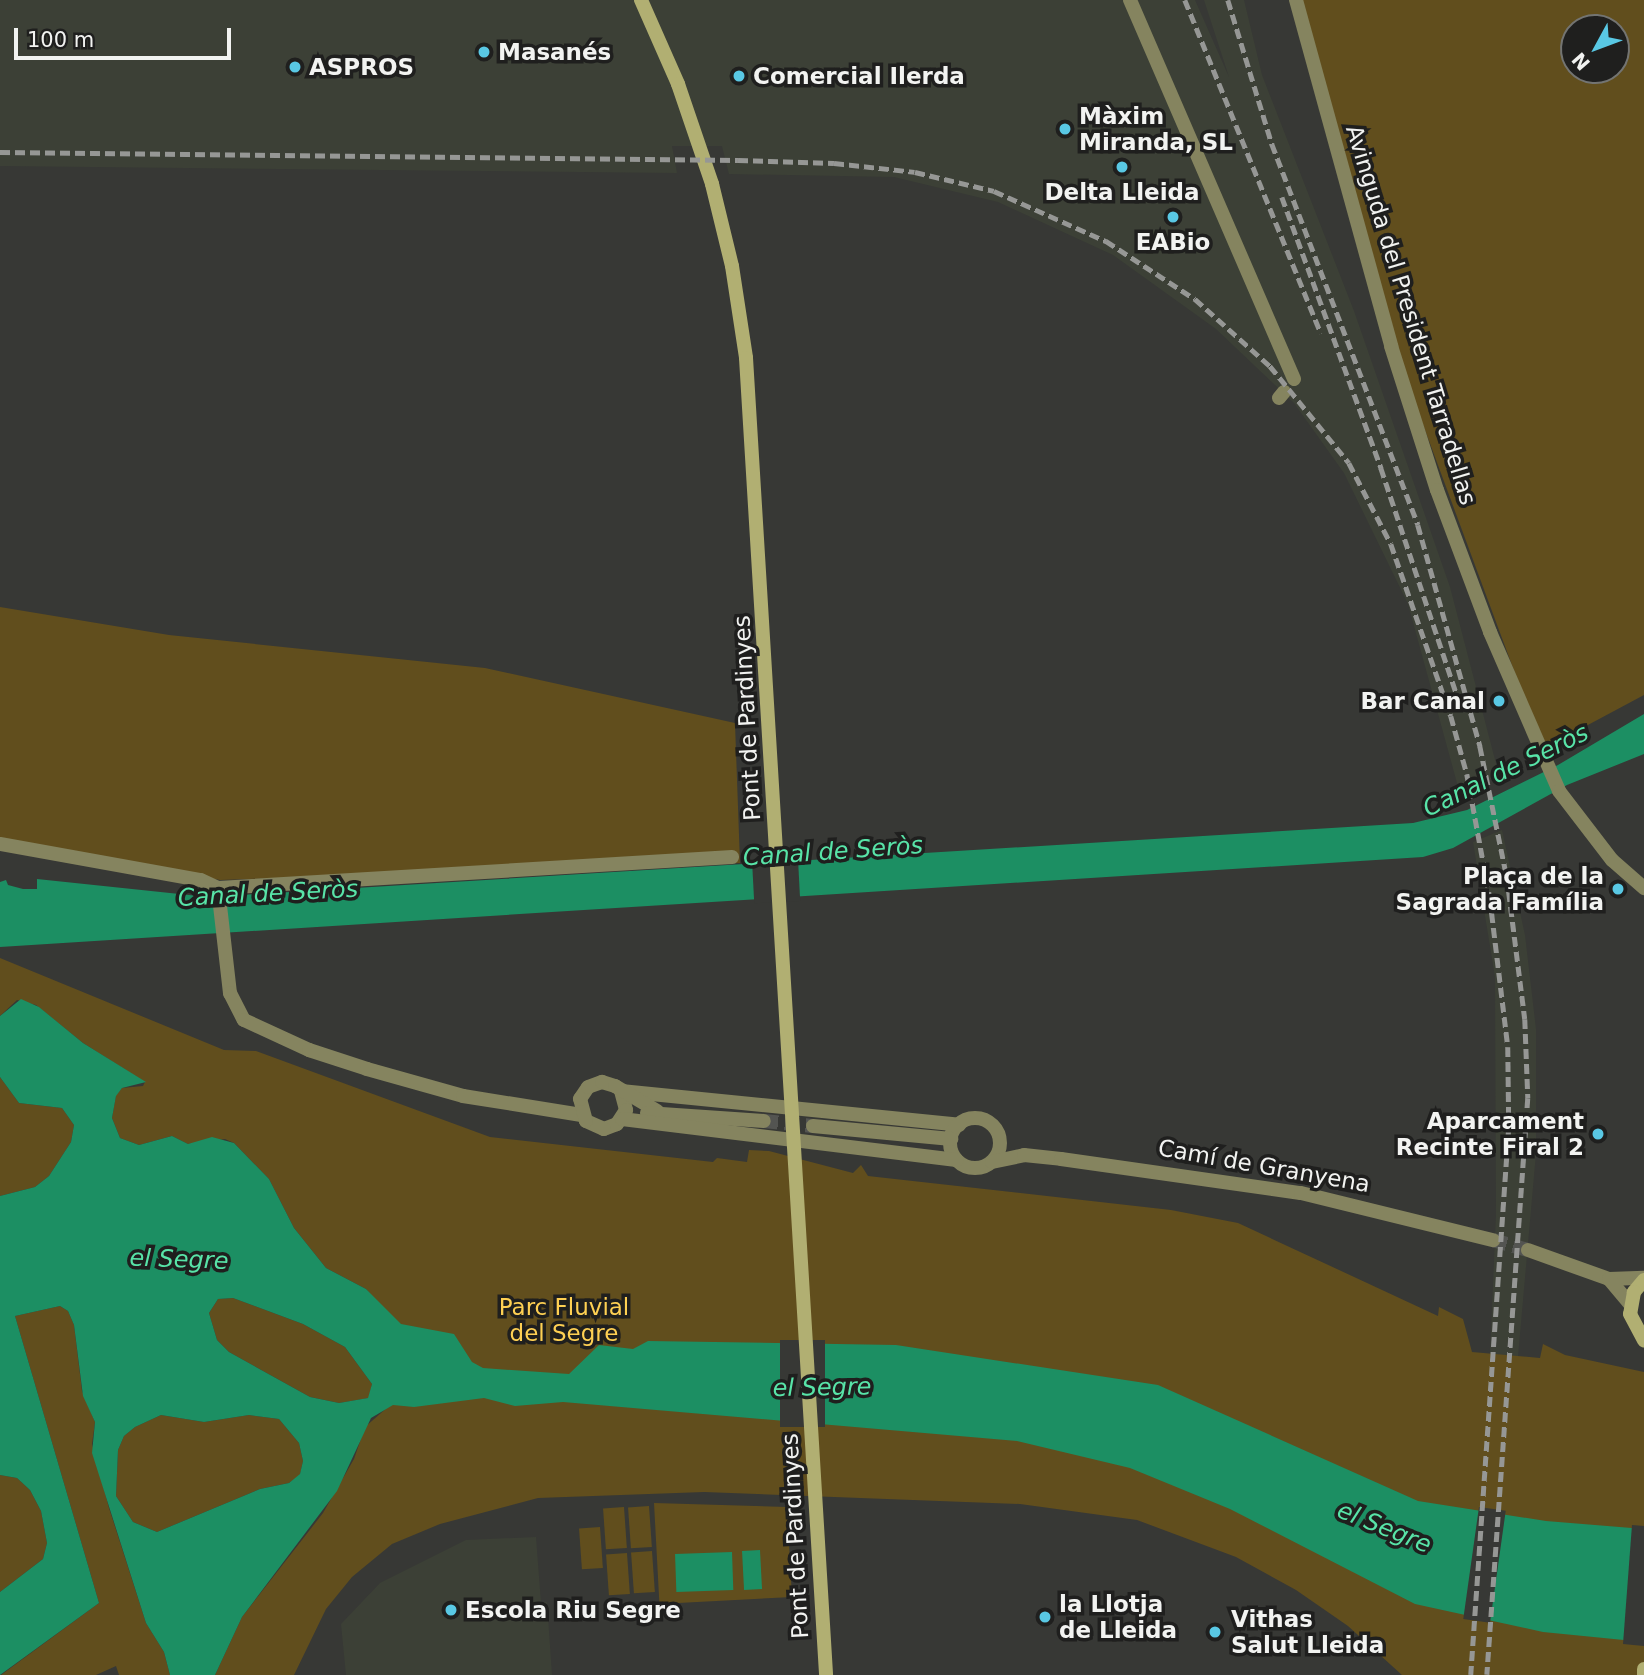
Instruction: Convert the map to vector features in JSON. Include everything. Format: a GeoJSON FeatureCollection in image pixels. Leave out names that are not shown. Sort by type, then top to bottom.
{"type":"FeatureCollection","features":[{"type":"Feature","properties":{"kind":"main road","name":"Pont de Pardinyes"},"geometry":{"type":"LineString","coordinates":[[641,0],[653,24],[705,160],[742,326],[778,861],[826,1675]]}},
{"type":"Feature","properties":{"kind":"main road"},"geometry":{"type":"LineString","coordinates":[[1644,1279],[1630,1304],[1634,1329],[1644,1340]]}},
{"type":"Feature","properties":{"kind":"main road"},"geometry":{"type":"LineString","coordinates":[[1644,1669],[1644,1675]]}},
{"type":"Feature","properties":{"kind":"street"},"geometry":{"type":"LineString","coordinates":[[1130,0],[1294,379]]}},
{"type":"Feature","properties":{"kind":"street","name":"Avinguda del President Tarradellas"},"geometry":{"type":"LineString","coordinates":[[1296,0],[1391,346],[1437,490],[1545,763],[1559,791],[1612,860],[1644,888]]}},
{"type":"Feature","properties":{"kind":"street"},"geometry":{"type":"LineString","coordinates":[[0,844],[201,880],[220,891],[732,857]]}},
{"type":"Feature","properties":{"kind":"street"},"geometry":{"type":"LineString","coordinates":[[220,891],[230,993],[244,1020],[309,1050],[463,1096],[582,1115]]}},
{"type":"Feature","properties":{"kind":"street"},"geometry":{"type":"LineString","coordinates":[[552,1109],[580,1099],[588,1087],[602,1082],[657,1111]]}},
{"type":"Feature","properties":{"kind":"street"},"geometry":{"type":"LineString","coordinates":[[621,1091],[959,1125],[979,1119],[992,1125],[999,1137],[999,1150],[992,1162],[970,1167],[957,1160],[795,1149],[622,1119]]}},
{"type":"Feature","properties":{"kind":"street"},"geometry":{"type":"LineString","coordinates":[[621,1091],[626,1105],[622,1119]]}},
{"type":"Feature","properties":{"kind":"street"},"geometry":{"type":"LineString","coordinates":[[580,1099],[582,1115],[591,1125],[604,1129],[622,1119],[657,1111],[764,1121]]}},
{"type":"Feature","properties":{"kind":"street"},"geometry":{"type":"LineString","coordinates":[[957,1160],[951,1139],[959,1125]]}},
{"type":"Feature","properties":{"kind":"street"},"geometry":{"type":"LineString","coordinates":[[813,1126],[951,1139]]}},
{"type":"Feature","properties":{"kind":"street","name":"Camí de Granyena"},"geometry":{"type":"LineString","coordinates":[[999,1137],[1024,1155]]}},
{"type":"Feature","properties":{"kind":"street","name":"Camí de Granyena"},"geometry":{"type":"LineString","coordinates":[[992,1162],[1024,1155],[1301,1193],[1493,1240]]}},
{"type":"Feature","properties":{"kind":"street"},"geometry":{"type":"LineString","coordinates":[[1528,1251],[1609,1279],[1644,1279]]}},
{"type":"Feature","properties":{"kind":"street"},"geometry":{"type":"LineString","coordinates":[[1609,1279],[1630,1304]]}},
{"type":"Feature","properties":{"kind":"shaded area"},"geometry":{"type":"Polygon","coordinates":[[[0,0],[1195,0],[1229,77],[1204,0],[1244,0],[1262,75],[1354,311],[1450,587],[1499,775],[1460,794],[1408,604],[1344,473],[1294,403],[1216,329],[1113,255],[998,202],[894,177],[729,174],[722,146],[672,146],[677,173],[0,166],[0,0]]]}},
{"type":"Feature","properties":{"kind":"shaded area"},"geometry":{"type":"Polygon","coordinates":[[[1502,830],[1525,935],[1536,1029],[1536,1153],[1518,1357],[1490,1354],[1496,1214],[1495,977],[1473,842],[1502,830]]]}},
{"type":"Feature","properties":{"kind":"shaded area","name":"Escola Riu Segre"},"geometry":{"type":"Polygon","coordinates":[[[536,1537],[541,1603],[547,1602],[552,1675],[346,1675],[341,1624],[380,1583],[466,1540],[536,1537]]]}},
{"type":"Feature","properties":{"kind":"green space"},"geometry":{"type":"Polygon","coordinates":[[[1301,0],[1644,0],[1644,695],[1543,749],[1415,403],[1384,307],[1301,0]]]}},
{"type":"Feature","properties":{"kind":"green space"},"geometry":{"type":"Polygon","coordinates":[[[0,607],[169,635],[485,668],[735,723],[740,863],[220,880],[0,839],[0,607]]]}},
{"type":"Feature","properties":{"kind":"green space","name":"Parc Fluvial del Segre"},"geometry":{"type":"Polygon","coordinates":[[[0,958],[224,1050],[256,1051],[490,1137],[713,1162],[717,1158],[747,1162],[749,1150],[769,1151],[853,1173],[861,1165],[868,1176],[1171,1210],[1238,1223],[1438,1316],[1439,1307],[1463,1319],[1472,1352],[1540,1358],[1543,1344],[1565,1355],[1644,1372],[1644,1675],[1402,1675],[1348,1626],[1296,1590],[1236,1557],[1137,1520],[1020,1504],[704,1492],[538,1498],[440,1524],[392,1544],[352,1577],[326,1609],[294,1675],[215,1675],[242,1617],[323,1513],[354,1459],[365,1427],[389,1406],[389,1316],[366,1289],[326,1268],[294,1228],[269,1179],[234,1143],[225,1139],[188,1144],[172,1136],[139,1145],[120,1138],[112,1118],[116,1095],[122,1088],[143,1086],[145,1082],[83,1043],[36,1005],[17,1000],[0,1016],[0,958]]]}},
{"type":"Feature","properties":{"kind":"green space"},"geometry":{"type":"Polygon","coordinates":[[[0,1077],[19,1103],[62,1108],[74,1125],[71,1142],[49,1176],[35,1187],[0,1196],[0,1077]]]}},
{"type":"Feature","properties":{"kind":"green space"},"geometry":{"type":"Polygon","coordinates":[[[233,1298],[303,1324],[345,1347],[372,1384],[369,1398],[339,1403],[310,1397],[229,1352],[217,1340],[209,1313],[218,1299],[233,1298]]]}},
{"type":"Feature","properties":{"kind":"green space"},"geometry":{"type":"Polygon","coordinates":[[[60,1306],[68,1311],[74,1325],[82,1391],[95,1422],[92,1444],[109,1508],[146,1623],[164,1652],[170,1675],[119,1675],[116,1666],[96,1675],[1,1675],[99,1603],[15,1316],[60,1306]]]}},
{"type":"Feature","properties":{"kind":"green space"},"geometry":{"type":"Polygon","coordinates":[[[161,1415],[204,1422],[249,1415],[279,1419],[299,1443],[303,1461],[300,1475],[289,1483],[260,1489],[157,1532],[133,1522],[116,1496],[118,1450],[124,1436],[135,1427],[161,1415]]]}},
{"type":"Feature","properties":{"kind":"green space"},"geometry":{"type":"Polygon","coordinates":[[[0,1475],[17,1478],[30,1490],[41,1511],[47,1543],[43,1559],[0,1592],[0,1475]]]}},
{"type":"Feature","properties":{"kind":"green space"},"geometry":{"type":"Polygon","coordinates":[[[654,1503],[787,1507],[792,1597],[678,1603],[678,1614],[660,1615],[654,1503]]]}},
{"type":"Feature","properties":{"kind":"green space"},"geometry":{"type":"Polygon","coordinates":[[[649,1506],[652,1547],[631,1548],[628,1507],[649,1506]]]}},
{"type":"Feature","properties":{"kind":"green space"},"geometry":{"type":"Polygon","coordinates":[[[624,1507],[627,1548],[606,1549],[603,1508],[624,1507]]]}},
{"type":"Feature","properties":{"kind":"green space"},"geometry":{"type":"Polygon","coordinates":[[[600,1527],[603,1568],[582,1569],[579,1528],[600,1527]]]}},
{"type":"Feature","properties":{"kind":"green space"},"geometry":{"type":"Polygon","coordinates":[[[652,1551],[655,1592],[634,1593],[631,1552],[652,1551]]]}},
{"type":"Feature","properties":{"kind":"green space"},"geometry":{"type":"Polygon","coordinates":[[[627,1553],[630,1594],[609,1595],[606,1554],[627,1553]]]}},
{"type":"Feature","properties":{"kind":"water","name":"Canal de Seròs"},"geometry":{"type":"Polygon","coordinates":[[[1644,714],[1644,754],[1567,785],[1453,848],[1423,857],[0,947],[0,882],[6,880],[8,885],[23,889],[37,889],[37,879],[208,897],[1413,823],[1467,810],[1558,765],[1644,714]]]}},
{"type":"Feature","properties":{"kind":"water","name":"el Segre"},"geometry":{"type":"Polygon","coordinates":[[[21,999],[39,1007],[83,1043],[146,1082],[122,1088],[116,1096],[112,1118],[120,1138],[139,1145],[172,1136],[188,1144],[212,1137],[234,1143],[269,1179],[294,1228],[326,1268],[366,1289],[401,1324],[454,1334],[472,1362],[483,1368],[569,1374],[599,1345],[633,1349],[648,1341],[896,1345],[1158,1385],[1418,1501],[1546,1521],[1644,1529],[1644,1642],[1543,1632],[1415,1604],[1230,1509],[1130,1468],[1017,1441],[563,1402],[515,1406],[484,1398],[414,1407],[393,1405],[371,1418],[337,1491],[242,1617],[215,1675],[170,1675],[164,1652],[146,1623],[92,1453],[95,1422],[83,1396],[74,1325],[68,1311],[60,1306],[15,1316],[99,1603],[0,1675],[0,1592],[43,1559],[47,1543],[41,1511],[30,1490],[17,1478],[0,1475],[0,1196],[35,1187],[49,1176],[71,1142],[74,1125],[62,1108],[19,1103],[0,1077],[0,1016],[21,999]],[[233,1298],[218,1299],[209,1313],[217,1340],[229,1352],[310,1397],[339,1403],[368,1398],[372,1384],[345,1347],[303,1324],[233,1298]],[[161,1415],[135,1427],[124,1436],[118,1450],[116,1496],[133,1522],[157,1532],[260,1489],[289,1483],[300,1474],[303,1461],[299,1443],[279,1419],[249,1415],[204,1422],[161,1415]]]}},
{"type":"Feature","properties":{"kind":"water"},"geometry":{"type":"Polygon","coordinates":[[[760,1550],[762,1589],[744,1590],[742,1551],[760,1550]]]}},
{"type":"Feature","properties":{"kind":"water"},"geometry":{"type":"Polygon","coordinates":[[[732,1552],[733,1590],[676,1592],[675,1554],[732,1552]]]}},
{"type":"Feature","properties":{"kind":"pier"},"geometry":{"type":"Polygon","coordinates":[[[798,859],[800,901],[754,903],[752,861],[798,859]]]}},
{"type":"Feature","properties":{"kind":"pier"},"geometry":{"type":"Polygon","coordinates":[[[780,1340],[825,1340],[825,1427],[780,1427],[780,1340]]]}},
{"type":"Feature","properties":{"kind":"pier"},"geometry":{"type":"Polygon","coordinates":[[[1479,1507],[1506,1511],[1490,1623],[1463,1619],[1479,1507]]]}},
{"type":"Feature","properties":{"kind":"pier"},"geometry":{"type":"Polygon","coordinates":[[[1632,1525],[1644,1526],[1644,1646],[1623,1644],[1632,1525]]]}},
{"type":"Feature","properties":{"kind":"tunnel"},"geometry":{"type":"LineString","coordinates":[[764,1121],[813,1126]]}},
{"type":"Feature","properties":{"kind":"tunnel"},"geometry":{"type":"LineString","coordinates":[[1493,1240],[1528,1250]]}},
{"type":"Feature","properties":{"kind":"railway"},"geometry":{"type":"LineString","coordinates":[[1185,0],[1321,333]]}},
{"type":"Feature","properties":{"kind":"railway"},"geometry":{"type":"LineString","coordinates":[[1228,0],[1272,144],[1418,525],[1480,746],[1507,877],[1525,1019],[1528,1098],[1487,1675]]}},
{"type":"Feature","properties":{"kind":"railway"},"geometry":{"type":"LineString","coordinates":[[0,152],[738,160],[834,163],[915,172],[994,191],[1106,241],[1195,299],[1270,366],[1349,463],[1391,544],[1451,716],[1467,774],[1490,898],[1508,1047],[1509,1127],[1471,1675]]}},
{"type":"Feature","properties":{"kind":"railway"},"geometry":{"type":"LineString","coordinates":[[1282,197],[1381,468],[1457,695]]}},
{"type":"Feature","properties":{"kind":"place","name":"Masanés"},"geometry":{"type":"Point","coordinates":[484,52]}},
{"type":"Feature","properties":{"kind":"place","name":"ASPROS"},"geometry":{"type":"Point","coordinates":[295,67]}},
{"type":"Feature","properties":{"kind":"place","name":"Comercial Ilerda"},"geometry":{"type":"Point","coordinates":[739,76]}},
{"type":"Feature","properties":{"kind":"place","name":"Màxim Miranda, SL"},"geometry":{"type":"Point","coordinates":[1065,129]}},
{"type":"Feature","properties":{"kind":"place","name":"Delta Lleida"},"geometry":{"type":"Point","coordinates":[1122,167]}},
{"type":"Feature","properties":{"kind":"place","name":"EABio"},"geometry":{"type":"Point","coordinates":[1173,217]}},
{"type":"Feature","properties":{"kind":"place","name":"Bar Canal"},"geometry":{"type":"Point","coordinates":[1499,701]}},
{"type":"Feature","properties":{"kind":"place","name":"Plaça de la Sagrada Família"},"geometry":{"type":"Point","coordinates":[1618,889]}},
{"type":"Feature","properties":{"kind":"place","name":"Aparcament Recinte Firal 2"},"geometry":{"type":"Point","coordinates":[1598,1134]}},
{"type":"Feature","properties":{"kind":"place","name":"Escola Riu Segre"},"geometry":{"type":"Point","coordinates":[451,1610]}},
{"type":"Feature","properties":{"kind":"place","name":"la Llotja de Lleida"},"geometry":{"type":"Point","coordinates":[1045,1617]}},
{"type":"Feature","properties":{"kind":"place","name":"Vithas Salut Lleida"},"geometry":{"type":"Point","coordinates":[1215,1632]}}]}
